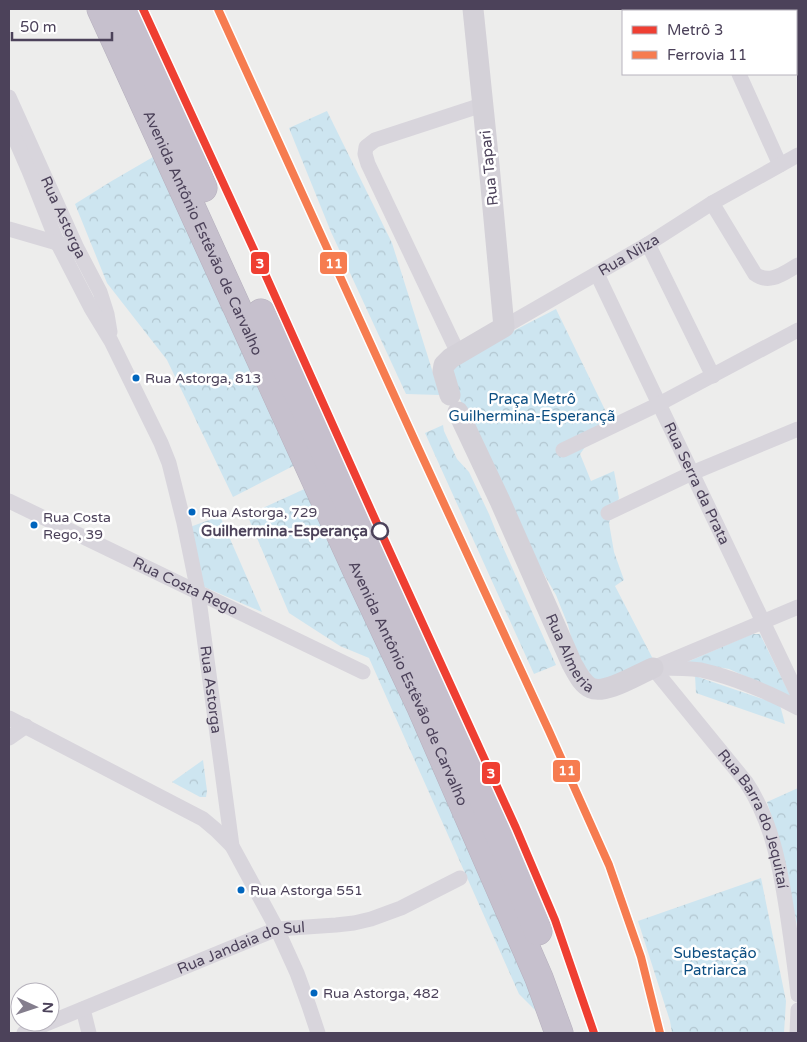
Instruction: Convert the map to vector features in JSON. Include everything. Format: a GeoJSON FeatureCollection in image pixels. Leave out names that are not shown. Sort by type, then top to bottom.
{"type":"FeatureCollection","features":[{"type":"Feature","properties":{"kind":"highway","name":"Avenida Antônio Estêvão de Carvalho"},"geometry":{"type":"LineString","coordinates":[[101,9],[420,705],[539,978],[559,1033]]}},
{"type":"Feature","properties":{"kind":"highway","name":"Avenida Antônio Estêvão de Carvalho"},"geometry":{"type":"LineString","coordinates":[[127,9],[204,192],[504,845],[559,984],[574,1033]]}},
{"type":"Feature","properties":{"kind":"street","name":"Rua Tapari"},"geometry":{"type":"LineString","coordinates":[[473,9],[504,327]]}},
{"type":"Feature","properties":{"kind":"street"},"geometry":{"type":"LineString","coordinates":[[740,75],[780,165]]}},
{"type":"Feature","properties":{"kind":"street","name":"Rua Astorga"},"geometry":{"type":"LineString","coordinates":[[9,97],[77,248],[100,292],[107,314],[111,341]]}},
{"type":"Feature","properties":{"kind":"street"},"geometry":{"type":"LineString","coordinates":[[458,353],[368,164],[365,154],[366,147],[375,140],[482,105]]}},
{"type":"Feature","properties":{"kind":"street","name":"Rua Astorga"},"geometry":{"type":"LineString","coordinates":[[9,125],[58,244],[91,308],[111,341],[169,463],[198,592],[232,846],[277,929],[297,973],[318,1033]]}},
{"type":"Feature","properties":{"kind":"street","name":"Rua Nilza"},"geometry":{"type":"LineString","coordinates":[[458,353],[648,244],[712,203],[798,155]]}},
{"type":"Feature","properties":{"kind":"street"},"geometry":{"type":"LineString","coordinates":[[712,203],[755,274],[761,278],[772,278],[798,265]]}},
{"type":"Feature","properties":{"kind":"street"},"geometry":{"type":"LineString","coordinates":[[9,229],[77,248]]}},
{"type":"Feature","properties":{"kind":"street"},"geometry":{"type":"LineString","coordinates":[[648,244],[713,376]]}},
{"type":"Feature","properties":{"kind":"street","name":"Rua Serra da Prata"},"geometry":{"type":"LineString","coordinates":[[597,274],[798,695]]}},
{"type":"Feature","properties":{"kind":"street"},"geometry":{"type":"LineString","coordinates":[[562,450],[659,404],[798,330]]}},
{"type":"Feature","properties":{"kind":"street","name":"Rua Almeria"},"geometry":{"type":"LineString","coordinates":[[458,353],[447,361],[443,371],[454,404],[500,501],[572,664],[583,682],[590,688],[598,690],[608,689],[798,607]]}},
{"type":"Feature","properties":{"kind":"street"},"geometry":{"type":"LineString","coordinates":[[608,513],[692,472],[798,430]]}},
{"type":"Feature","properties":{"kind":"street","name":"Rua Costa Rego"},"geometry":{"type":"LineString","coordinates":[[9,501],[363,672]]}},
{"type":"Feature","properties":{"kind":"street"},"geometry":{"type":"LineString","coordinates":[[653,668],[687,668],[702,671],[746,684],[798,708]]}},
{"type":"Feature","properties":{"kind":"street","name":"Rua Barra do Jequitaí"},"geometry":{"type":"LineString","coordinates":[[653,668],[746,782],[763,812],[781,872],[798,995]]}},
{"type":"Feature","properties":{"kind":"street"},"geometry":{"type":"LineString","coordinates":[[9,718],[203,820],[232,846]]}},
{"type":"Feature","properties":{"kind":"street"},"geometry":{"type":"LineString","coordinates":[[9,738],[26,726]]}},
{"type":"Feature","properties":{"kind":"street","name":"Rua Jandaia do Sul"},"geometry":{"type":"LineString","coordinates":[[24,1033],[277,929],[336,925],[371,919],[401,908],[460,878]]}},
{"type":"Feature","properties":{"kind":"street"},"geometry":{"type":"LineString","coordinates":[[83,1009],[89,1033]]}},
{"type":"Feature","properties":{"kind":"street"},"geometry":{"type":"LineString","coordinates":[[797,1033],[798,1010]]}},
{"type":"Feature","properties":{"kind":"green space"},"geometry":{"type":"Polygon","coordinates":[[[327,111],[392,243],[440,395],[406,394],[331,232],[289,128],[327,111]]]}},
{"type":"Feature","properties":{"kind":"green space"},"geometry":{"type":"Polygon","coordinates":[[[153,157],[199,245],[297,464],[233,497],[167,360],[107,283],[75,204],[153,157]]]}},
{"type":"Feature","properties":{"kind":"green space","name":"Praça Metrô Guilhermina-Esperançã"},"geometry":{"type":"Polygon","coordinates":[[[556,309],[608,416],[580,454],[591,481],[614,471],[619,498],[609,523],[614,552],[624,580],[615,586],[654,661],[601,687],[580,672],[568,625],[556,595],[524,539],[478,444],[447,367],[556,309]]]}},
{"type":"Feature","properties":{"kind":"green space"},"geometry":{"type":"Polygon","coordinates":[[[443,425],[457,459],[469,472],[489,514],[556,665],[534,674],[425,433],[443,425]]]}},
{"type":"Feature","properties":{"kind":"green space"},"geometry":{"type":"Polygon","coordinates":[[[311,486],[391,662],[541,1016],[519,994],[369,658],[340,646],[289,613],[248,517],[254,512],[311,486]]]}},
{"type":"Feature","properties":{"kind":"green space"},"geometry":{"type":"Polygon","coordinates":[[[220,516],[262,612],[200,585],[190,527],[220,516]]]}},
{"type":"Feature","properties":{"kind":"green space"},"geometry":{"type":"Polygon","coordinates":[[[752,634],[760,634],[791,697],[729,669],[687,662],[752,634]]]}},
{"type":"Feature","properties":{"kind":"green space"},"geometry":{"type":"Polygon","coordinates":[[[695,676],[780,705],[785,724],[696,693],[695,676]]]}},
{"type":"Feature","properties":{"kind":"green space"},"geometry":{"type":"Polygon","coordinates":[[[203,760],[206,797],[200,797],[172,782],[203,760]]]}},
{"type":"Feature","properties":{"kind":"green space"},"geometry":{"type":"Polygon","coordinates":[[[798,788],[798,929],[777,834],[767,802],[798,788]]]}},
{"type":"Feature","properties":{"kind":"green space","name":"Subestação Patriarca"},"geometry":{"type":"Polygon","coordinates":[[[761,878],[786,1001],[784,1033],[672,1033],[670,1021],[638,921],[761,878]]]}},
{"type":"Feature","properties":{"kind":"metro line","name":"3"},"geometry":{"type":"LineString","coordinates":[[143,9],[516,828],[555,920],[594,1033]]}},
{"type":"Feature","properties":{"kind":"rail line","name":"11"},"geometry":{"type":"LineString","coordinates":[[218,9],[609,865],[641,957],[660,1033]]}},
{"type":"Feature","properties":{"kind":"place","name":"Rua Astorga, 813"},"geometry":{"type":"Point","coordinates":[136,378]}},
{"type":"Feature","properties":{"kind":"place","name":"Rua Astorga, 729"},"geometry":{"type":"Point","coordinates":[192,512]}},
{"type":"Feature","properties":{"kind":"place","name":"Rua Costa Rego, 39"},"geometry":{"type":"Point","coordinates":[34,525]}},
{"type":"Feature","properties":{"kind":"place","name":"Guilhermina-Esperança"},"geometry":{"type":"Point","coordinates":[380,531]}},
{"type":"Feature","properties":{"kind":"place","name":"Rua Astorga 551"},"geometry":{"type":"Point","coordinates":[241,890]}},
{"type":"Feature","properties":{"kind":"place","name":"Rua Astorga, 482"},"geometry":{"type":"Point","coordinates":[314,993]}}]}
